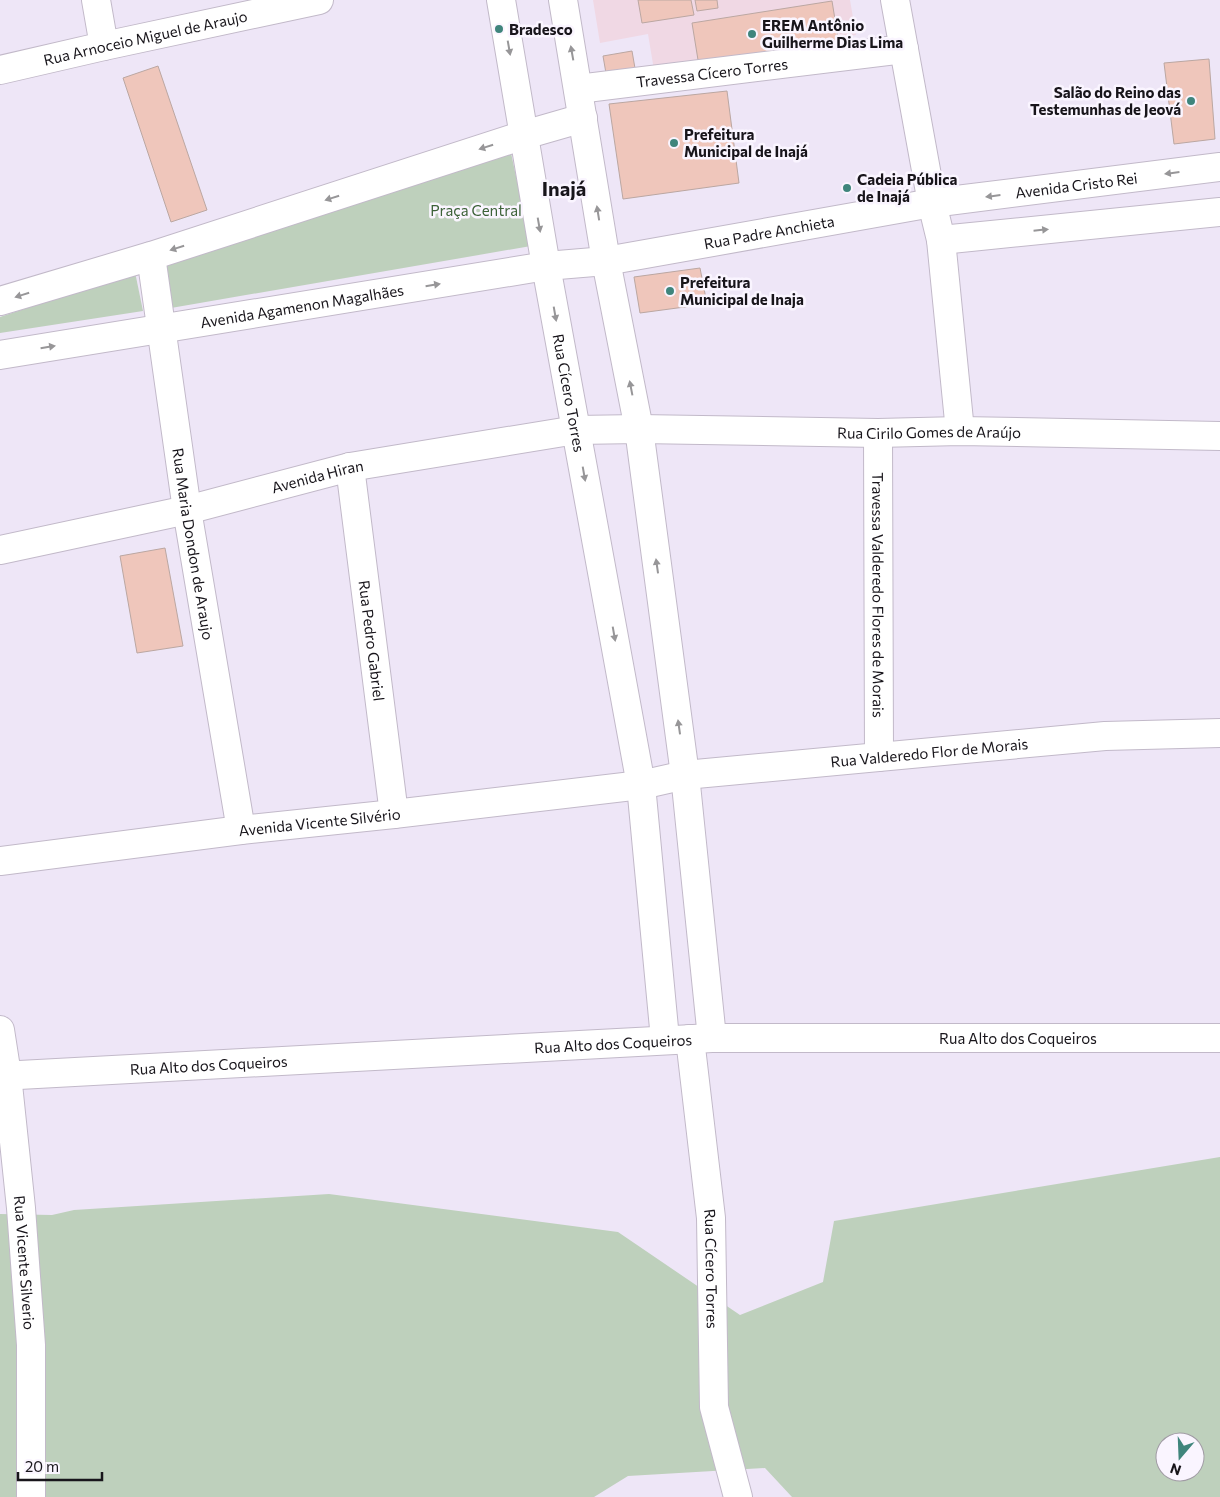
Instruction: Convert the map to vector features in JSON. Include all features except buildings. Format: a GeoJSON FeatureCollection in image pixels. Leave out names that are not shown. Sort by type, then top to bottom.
{"type":"FeatureCollection","features":[{"type":"Feature","properties":{"kind":"street"},"geometry":{"type":"LineString","coordinates":[[96,0],[104,46]]}},
{"type":"Feature","properties":{"kind":"street","name":"Rua Arnoceio Miguel de Araujo"},"geometry":{"type":"LineString","coordinates":[[0,70],[320,0]]}},
{"type":"Feature","properties":{"kind":"street","name":"Rua Cícero Torres"},"geometry":{"type":"LineString","coordinates":[[501,0],[546,266],[689,1039],[711,1218],[714,1407],[738,1497]]}},
{"type":"Feature","properties":{"kind":"street"},"geometry":{"type":"LineString","coordinates":[[563,0],[606,261],[639,429],[685,775],[689,1039]]}},
{"type":"Feature","properties":{"kind":"street"},"geometry":{"type":"LineString","coordinates":[[895,0],[932,203],[941,240],[960,431]]}},
{"type":"Feature","properties":{"kind":"street","name":"Travessa Cícero Torres"},"geometry":{"type":"LineString","coordinates":[[578,89],[904,49]]}},
{"type":"Feature","properties":{"kind":"street"},"geometry":{"type":"LineString","coordinates":[[0,301],[151,256],[524,135],[583,118]]}},
{"type":"Feature","properties":{"kind":"street","name":"Avenida Cristo Rei"},"geometry":{"type":"LineString","coordinates":[[932,203],[1220,167]]}},
{"type":"Feature","properties":{"kind":"street","name":"Rua Padre Anchieta"},"geometry":{"type":"LineString","coordinates":[[606,261],[932,203]]}},
{"type":"Feature","properties":{"kind":"street"},"geometry":{"type":"LineString","coordinates":[[941,240],[1220,212]]}},
{"type":"Feature","properties":{"kind":"street","name":"Rua Maria Dondon de Araujo"},"geometry":{"type":"LineString","coordinates":[[151,256],[187,510],[241,830]]}},
{"type":"Feature","properties":{"kind":"street","name":"Avenida Agamenon Magalhães"},"geometry":{"type":"LineString","coordinates":[[0,355],[546,266],[606,261]]}},
{"type":"Feature","properties":{"kind":"street","name":"Rua Cirilo Gomes de Araújo"},"geometry":{"type":"LineString","coordinates":[[639,429],[878,433],[960,431],[1220,436]]}},
{"type":"Feature","properties":{"kind":"street","name":"Avenida Hiran"},"geometry":{"type":"LineString","coordinates":[[0,550],[187,510],[350,467],[576,430],[639,429]]}},
{"type":"Feature","properties":{"kind":"street","name":"Travessa Valderedo Flores de Morais"},"geometry":{"type":"LineString","coordinates":[[878,433],[879,756]]}},
{"type":"Feature","properties":{"kind":"street","name":"Rua Pedro Gabriel"},"geometry":{"type":"LineString","coordinates":[[350,467],[394,814]]}},
{"type":"Feature","properties":{"kind":"street","name":"Rua Valderedo Flor de Morais"},"geometry":{"type":"LineString","coordinates":[[641,785],[685,775],[879,756],[1105,736],[1220,733]]}},
{"type":"Feature","properties":{"kind":"street","name":"Avenida Vicente Silvério"},"geometry":{"type":"LineString","coordinates":[[0,861],[241,830],[641,785]]}},
{"type":"Feature","properties":{"kind":"street","name":"Rua Vicente Silverio"},"geometry":{"type":"LineString","coordinates":[[0,1030],[21,1208],[31,1345],[32,1497]]}},
{"type":"Feature","properties":{"kind":"street","name":"Rua Alto dos Coqueiros"},"geometry":{"type":"LineString","coordinates":[[4,1076],[689,1039],[1220,1038]]}},
{"type":"Feature","properties":{"kind":"shaded area","name":"EREM Antônio Guilherme Dias Lima"},"geometry":{"type":"Polygon","coordinates":[[[593,0],[850,0],[856,35],[654,70],[648,34],[600,43],[593,0]]]}},
{"type":"Feature","properties":{"kind":"green space","name":"Praça Central"},"geometry":{"type":"Polygon","coordinates":[[[511,153],[531,246],[171,308],[163,258],[511,153]]]}},
{"type":"Feature","properties":{"kind":"green space"},"geometry":{"type":"Polygon","coordinates":[[[135,272],[143,311],[0,333],[0,317],[135,272]]]}},
{"type":"Feature","properties":{"kind":"green space"},"geometry":{"type":"Polygon","coordinates":[[[1220,1157],[1220,1497],[792,1497],[765,1468],[628,1476],[594,1497],[0,1497],[0,1214],[52,1215],[74,1210],[329,1194],[618,1232],[740,1315],[823,1282],[834,1221],[1220,1157]]]}},
{"type":"Feature","properties":{"kind":"place","name":"Bradesco"},"geometry":{"type":"Point","coordinates":[499,29]}},
{"type":"Feature","properties":{"kind":"place","name":"EREM Antônio Guilherme Dias Lima"},"geometry":{"type":"Point","coordinates":[752,34]}},
{"type":"Feature","properties":{"kind":"place","name":"Salão do Reino das Testemunhas de Jeová"},"geometry":{"type":"Point","coordinates":[1191,101]}},
{"type":"Feature","properties":{"kind":"place","name":"Prefeitura Municipal de Inajá"},"geometry":{"type":"Point","coordinates":[674,143]}},
{"type":"Feature","properties":{"kind":"place","name":"Cadeia Pública de Inajá"},"geometry":{"type":"Point","coordinates":[847,188]}},
{"type":"Feature","properties":{"kind":"place","name":"Prefeitura Municipal de Inaja"},"geometry":{"type":"Point","coordinates":[670,291]}},
{"type":"Feature","properties":{"kind":"district","name":"Inajá"},"geometry":{"type":"Point","coordinates":[564,188]}}]}
